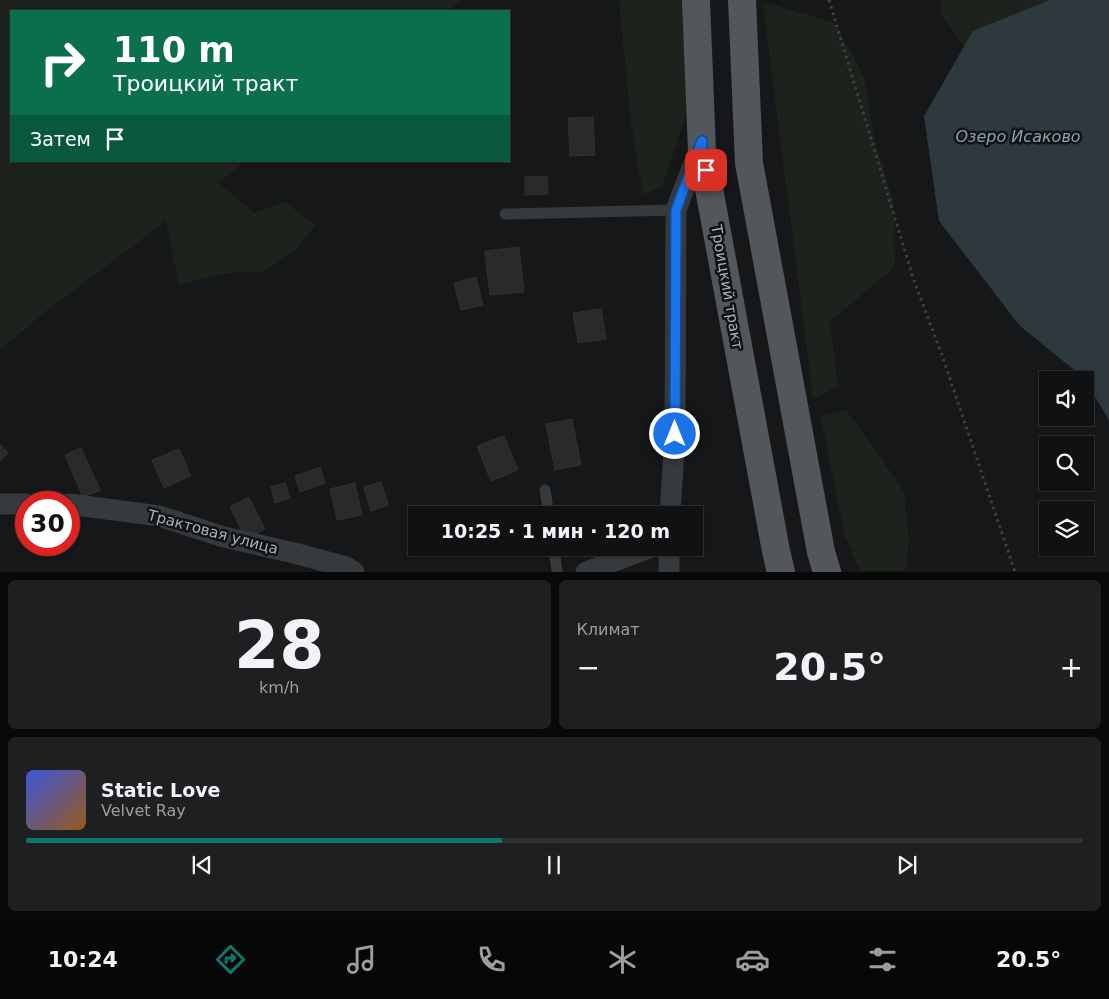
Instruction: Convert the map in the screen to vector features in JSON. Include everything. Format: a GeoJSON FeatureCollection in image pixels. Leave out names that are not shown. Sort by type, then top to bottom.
{"type":"FeatureCollection","features":[{"type":"Feature","properties":{"kind":"main road","name":"Троицкий тракт"},"geometry":{"type":"LineString","coordinates":[[696,0],[702,151],[776,551],[782,572]]}},
{"type":"Feature","properties":{"kind":"main road"},"geometry":{"type":"LineString","coordinates":[[742,0],[749,163],[827,572]]}},
{"type":"Feature","properties":{"kind":"street"},"geometry":{"type":"LineString","coordinates":[[671,506],[675,434],[676,210],[702,141]]}},
{"type":"Feature","properties":{"kind":"street"},"geometry":{"type":"LineString","coordinates":[[0,504],[15,504]]}},
{"type":"Feature","properties":{"kind":"street","name":"Трактовая улица"},"geometry":{"type":"LineString","coordinates":[[80,505],[159,516],[224,537],[346,567],[354,572]]}},
{"type":"Feature","properties":{"kind":"street"},"geometry":{"type":"LineString","coordinates":[[586,572],[628,556]]}},
{"type":"Feature","properties":{"kind":"street"},"geometry":{"type":"LineString","coordinates":[[669,556],[669,572]]}},
{"type":"Feature","properties":{"kind":"lane"},"geometry":{"type":"LineString","coordinates":[[504,214],[676,210]]}},
{"type":"Feature","properties":{"kind":"lane"},"geometry":{"type":"LineString","coordinates":[[546,490],[548,506]]}},
{"type":"Feature","properties":{"kind":"lane"},"geometry":{"type":"LineString","coordinates":[[555,556],[557,572]]}},
{"type":"Feature","properties":{"kind":"path"},"geometry":{"type":"LineString","coordinates":[[829,0],[914,281],[942,355],[1015,572]]}},
{"type":"Feature","properties":{"kind":"shaded area"},"geometry":{"type":"Polygon","coordinates":[[[0,0],[461,0],[447,10],[10,10],[10,162],[245,162],[216,184],[219,183],[254,213],[285,202],[315,225],[298,248],[262,272],[234,272],[179,284],[166,221],[46,311],[0,350],[0,0]]]}},
{"type":"Feature","properties":{"kind":"shaded area"},"geometry":{"type":"Polygon","coordinates":[[[619,0],[685,0],[689,105],[662,187],[643,194],[631,122],[619,0]]]}},
{"type":"Feature","properties":{"kind":"shaded area"},"geometry":{"type":"Polygon","coordinates":[[[940,0],[1109,0],[989,83],[942,15],[940,0]]]}},
{"type":"Feature","properties":{"kind":"shaded area"},"geometry":{"type":"Polygon","coordinates":[[[763,2],[835,23],[864,77],[876,146],[893,199],[895,267],[830,321],[838,386],[813,399],[763,2]]]}},
{"type":"Feature","properties":{"kind":"shaded area"},"geometry":{"type":"Polygon","coordinates":[[[846,410],[904,492],[909,541],[905,571],[860,571],[844,533],[821,416],[846,410]]]}},
{"type":"Feature","properties":{"kind":"water","name":"Озеро Исаково"},"geometry":{"type":"Polygon","coordinates":[[[1050,0],[1109,0],[1109,420],[1094,395],[1094,371],[1076,371],[1020,326],[939,221],[924,116],[973,31],[1050,0]]]}},
{"type":"Feature","properties":{"kind":"building"},"geometry":{"type":"Polygon","coordinates":[[[593,117],[595,155],[570,156],[568,118],[593,117]]]}},
{"type":"Feature","properties":{"kind":"building"},"geometry":{"type":"Polygon","coordinates":[[[547,176],[548,194],[525,195],[525,177],[547,176]]]}},
{"type":"Feature","properties":{"kind":"building"},"geometry":{"type":"Polygon","coordinates":[[[519,247],[524,292],[490,295],[485,251],[519,247]]]}},
{"type":"Feature","properties":{"kind":"building"},"geometry":{"type":"Polygon","coordinates":[[[476,277],[483,305],[461,310],[454,283],[476,277]]]}},
{"type":"Feature","properties":{"kind":"building"},"geometry":{"type":"Polygon","coordinates":[[[601,309],[606,339],[578,343],[573,313],[601,309]]]}},
{"type":"Feature","properties":{"kind":"building"},"geometry":{"type":"Polygon","coordinates":[[[572,419],[581,465],[555,470],[546,424],[572,419]]]}},
{"type":"Feature","properties":{"kind":"building"},"geometry":{"type":"Polygon","coordinates":[[[504,436],[518,470],[491,481],[477,446],[504,436]]]}},
{"type":"Feature","properties":{"kind":"building"},"geometry":{"type":"Polygon","coordinates":[[[0,444],[8,453],[0,461],[0,444]]]}},
{"type":"Feature","properties":{"kind":"building"},"geometry":{"type":"Polygon","coordinates":[[[81,448],[100,490],[83,497],[65,455],[81,448]]]}},
{"type":"Feature","properties":{"kind":"building"},"geometry":{"type":"Polygon","coordinates":[[[179,449],[191,476],[164,488],[152,460],[179,449]]]}},
{"type":"Feature","properties":{"kind":"building"},"geometry":{"type":"Polygon","coordinates":[[[320,467],[325,483],[300,492],[295,476],[320,467]]]}},
{"type":"Feature","properties":{"kind":"building"},"geometry":{"type":"Polygon","coordinates":[[[381,482],[388,505],[371,511],[364,487],[381,482]]]}},
{"type":"Feature","properties":{"kind":"building"},"geometry":{"type":"Polygon","coordinates":[[[285,483],[290,498],[275,503],[271,487],[285,483]]]}},
{"type":"Feature","properties":{"kind":"building"},"geometry":{"type":"Polygon","coordinates":[[[355,483],[362,515],[337,520],[330,489],[355,483]]]}},
{"type":"Feature","properties":{"kind":"building"},"geometry":{"type":"Polygon","coordinates":[[[249,497],[265,529],[246,539],[230,507],[249,497]]]}},
{"type":"Feature","properties":{"kind":"route"},"geometry":{"type":"LineString","coordinates":[[675,434],[676,210],[702,141],[706,170]]}}]}
